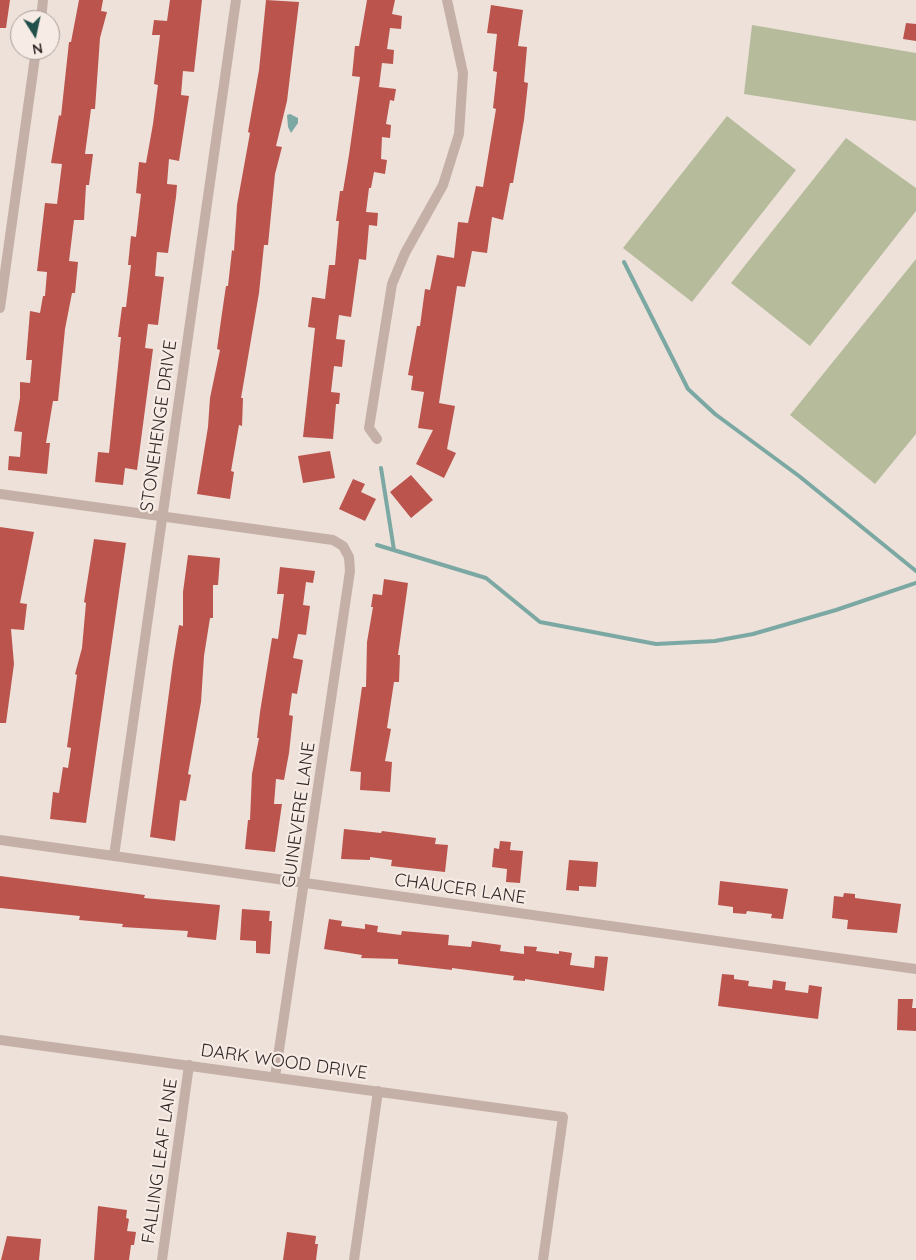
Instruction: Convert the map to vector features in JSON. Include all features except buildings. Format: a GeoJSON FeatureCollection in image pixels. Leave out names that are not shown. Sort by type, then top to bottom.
{"type":"FeatureCollection","features":[{"type":"Feature","properties":{"kind":"street","name":"STONEHENGE DRIVE"},"geometry":{"type":"LineString","coordinates":[[114,856],[236,0]]}},
{"type":"Feature","properties":{"kind":"street"},"geometry":{"type":"LineString","coordinates":[[377,439],[370,428],[392,284],[405,253],[443,185],[459,134],[463,72],[447,0]]}},
{"type":"Feature","properties":{"kind":"street"},"geometry":{"type":"LineString","coordinates":[[0,308],[35,60]]}},
{"type":"Feature","properties":{"kind":"street"},"geometry":{"type":"LineString","coordinates":[[0,494],[163,518]]}},
{"type":"Feature","properties":{"kind":"street","name":"GUINEVERE LANE"},"geometry":{"type":"LineString","coordinates":[[163,518],[333,540],[343,546],[349,557],[350,571],[306,883],[275,1077]]}},
{"type":"Feature","properties":{"kind":"street","name":"CHAUCER LANE"},"geometry":{"type":"LineString","coordinates":[[0,840],[916,969]]}},
{"type":"Feature","properties":{"kind":"street","name":"DARK WOOD DRIVE"},"geometry":{"type":"LineString","coordinates":[[0,1040],[563,1117],[543,1260]]}},
{"type":"Feature","properties":{"kind":"street","name":"FALLING LEAF LANE"},"geometry":{"type":"LineString","coordinates":[[162,1260],[189,1066]]}},
{"type":"Feature","properties":{"kind":"street"},"geometry":{"type":"LineString","coordinates":[[354,1260],[378,1091]]}},
{"type":"Feature","properties":{"kind":"green space"},"geometry":{"type":"Polygon","coordinates":[[[752,25],[916,53],[916,121],[744,94],[752,25]]]}},
{"type":"Feature","properties":{"kind":"green space"},"geometry":{"type":"Polygon","coordinates":[[[727,116],[796,170],[692,302],[623,248],[727,116]]]}},
{"type":"Feature","properties":{"kind":"green space"},"geometry":{"type":"Polygon","coordinates":[[[846,138],[916,188],[916,211],[810,346],[731,283],[846,138]]]}},
{"type":"Feature","properties":{"kind":"green space"},"geometry":{"type":"Polygon","coordinates":[[[916,259],[916,434],[875,484],[790,415],[916,259]]]}},
{"type":"Feature","properties":{"kind":"water"},"geometry":{"type":"Polygon","coordinates":[[[290,114],[298,118],[298,123],[291,133],[288,127],[287,115],[290,114]]]}},
{"type":"Feature","properties":{"kind":"waterway"},"geometry":{"type":"LineString","coordinates":[[624,262],[688,389],[715,414],[799,476],[916,571]]}},
{"type":"Feature","properties":{"kind":"waterway"},"geometry":{"type":"LineString","coordinates":[[381,468],[394,550]]}},
{"type":"Feature","properties":{"kind":"waterway"},"geometry":{"type":"LineString","coordinates":[[377,545],[486,578],[540,622],[656,644],[715,641],[753,634],[836,610],[916,583]]}}]}
